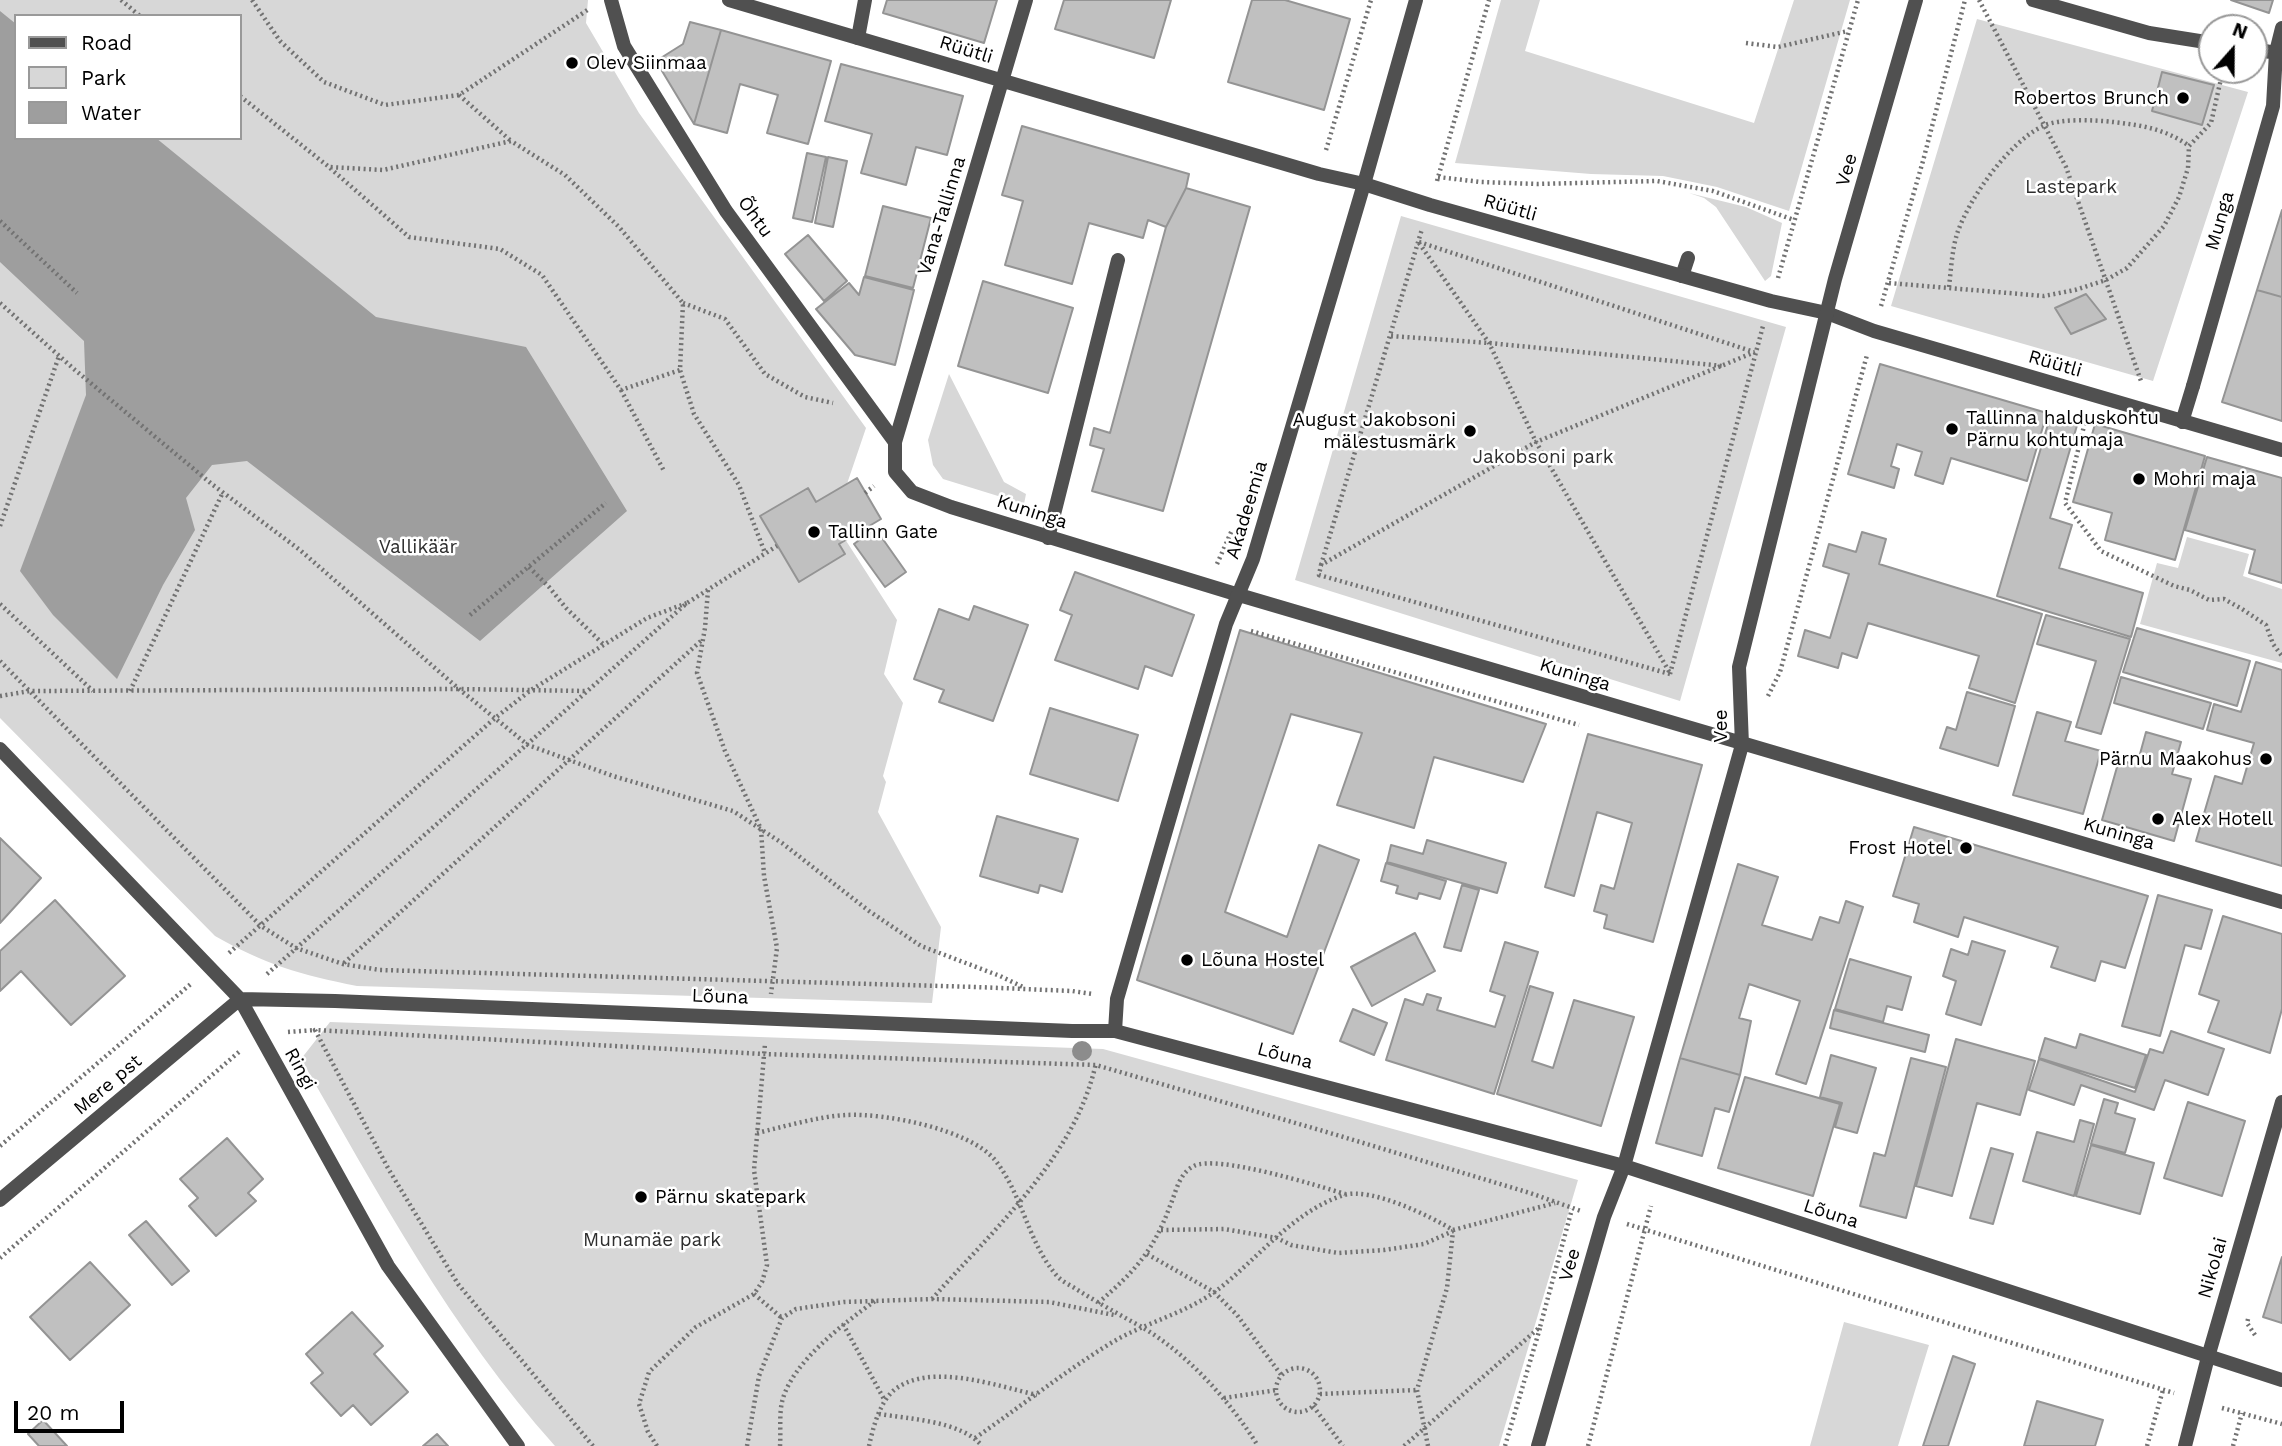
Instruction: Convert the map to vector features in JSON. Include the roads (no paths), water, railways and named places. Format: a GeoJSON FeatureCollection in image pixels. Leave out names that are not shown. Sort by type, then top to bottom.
{"type":"FeatureCollection","features":[{"type":"Feature","properties":{"kind":"street","name":"Õhtu"},"geometry":{"type":"LineString","coordinates":[[611,0],[624,46],[726,211],[895,442]]}},
{"type":"Feature","properties":{"kind":"street","name":"Rüütli"},"geometry":{"type":"LineString","coordinates":[[729,0],[1319,174],[1364,184],[1682,276],[1827,313],[1874,331],[2282,450]]}},
{"type":"Feature","properties":{"kind":"street"},"geometry":{"type":"LineString","coordinates":[[859,38],[865,0]]}},
{"type":"Feature","properties":{"kind":"street","name":"Vana-Tallinna"},"geometry":{"type":"LineString","coordinates":[[895,442],[1026,0]]}},
{"type":"Feature","properties":{"kind":"street","name":"Akadeemia"},"geometry":{"type":"LineString","coordinates":[[1115,1031],[1117,999],[1226,624],[1253,559],[1416,0]]}},
{"type":"Feature","properties":{"kind":"street","name":"Vee"},"geometry":{"type":"LineString","coordinates":[[1538,1446],[1604,1217],[1624,1166],[1742,745],[1739,667],[1835,279],[1916,0]]}},
{"type":"Feature","properties":{"kind":"street"},"geometry":{"type":"LineString","coordinates":[[2033,0],[2149,33],[2198,41]]}},
{"type":"Feature","properties":{"kind":"street","name":"Munga"},"geometry":{"type":"LineString","coordinates":[[2182,422],[2273,106],[2282,28]]}},
{"type":"Feature","properties":{"kind":"street"},"geometry":{"type":"LineString","coordinates":[[1682,276],[1688,258]]}},
{"type":"Feature","properties":{"kind":"street"},"geometry":{"type":"LineString","coordinates":[[1048,538],[1118,260]]}},
{"type":"Feature","properties":{"kind":"street","name":"Kuninga"},"geometry":{"type":"LineString","coordinates":[[895,442],[895,472],[912,492],[1048,538],[1742,745],[2282,902]]}},
{"type":"Feature","properties":{"kind":"street","name":"Ringi"},"geometry":{"type":"LineString","coordinates":[[0,749],[240,999],[388,1266],[518,1446]]}},
{"type":"Feature","properties":{"kind":"street","name":"Lõuna"},"geometry":{"type":"LineString","coordinates":[[240,999],[1115,1031],[1624,1166],[2282,1380]]}},
{"type":"Feature","properties":{"kind":"street","name":"Mere pst"},"geometry":{"type":"LineString","coordinates":[[0,1200],[240,999]]}},
{"type":"Feature","properties":{"kind":"street","name":"Nikolai"},"geometry":{"type":"LineString","coordinates":[[2185,1446],[2282,1102]]}},
{"type":"Feature","properties":{"kind":"water"},"geometry":{"type":"Polygon","coordinates":[[[0,11],[14,22],[14,140],[158,140],[376,317],[526,347],[627,511],[480,641],[247,461],[212,465],[186,498],[195,530],[163,585],[117,679],[53,615],[20,571],[86,395],[84,341],[0,262],[0,11]]]}},
{"type":"Feature","properties":{"kind":"place","name":"Olev Siinmaa"},"geometry":{"type":"Point","coordinates":[572,63]}},
{"type":"Feature","properties":{"kind":"place","name":"Robertos Brunch"},"geometry":{"type":"Point","coordinates":[2183,98]}},
{"type":"Feature","properties":{"kind":"place","name":"Tallinna halduskohtu Pärnu kohtumaja"},"geometry":{"type":"Point","coordinates":[1952,429]}},
{"type":"Feature","properties":{"kind":"place","name":"August Jakobsoni mälestusmärk"},"geometry":{"type":"Point","coordinates":[1470,431]}},
{"type":"Feature","properties":{"kind":"place","name":"Mohri maja"},"geometry":{"type":"Point","coordinates":[2139,479]}},
{"type":"Feature","properties":{"kind":"place","name":"Tallinn Gate"},"geometry":{"type":"Point","coordinates":[814,532]}},
{"type":"Feature","properties":{"kind":"place","name":"Pärnu Maakohus"},"geometry":{"type":"Point","coordinates":[2266,759]}},
{"type":"Feature","properties":{"kind":"place","name":"Alex Hotell"},"geometry":{"type":"Point","coordinates":[2158,819]}},
{"type":"Feature","properties":{"kind":"place","name":"Frost Hotel"},"geometry":{"type":"Point","coordinates":[1966,848]}},
{"type":"Feature","properties":{"kind":"place","name":"Lõuna Hostel"},"geometry":{"type":"Point","coordinates":[1187,960]}},
{"type":"Feature","properties":{"kind":"place","name":"Pärnu skatepark"},"geometry":{"type":"Point","coordinates":[641,1197]}},
{"type":"Feature","properties":{"kind":"park label","name":"Lastepark"},"geometry":{"type":"Point","coordinates":[2071,187]}},
{"type":"Feature","properties":{"kind":"park label","name":"Jakobsoni park"},"geometry":{"type":"Point","coordinates":[1543,457]}},
{"type":"Feature","properties":{"kind":"park label","name":"Vallikäär"},"geometry":{"type":"Point","coordinates":[418,547]}},
{"type":"Feature","properties":{"kind":"park label","name":"Munamäe park"},"geometry":{"type":"Point","coordinates":[652,1240]}}]}
